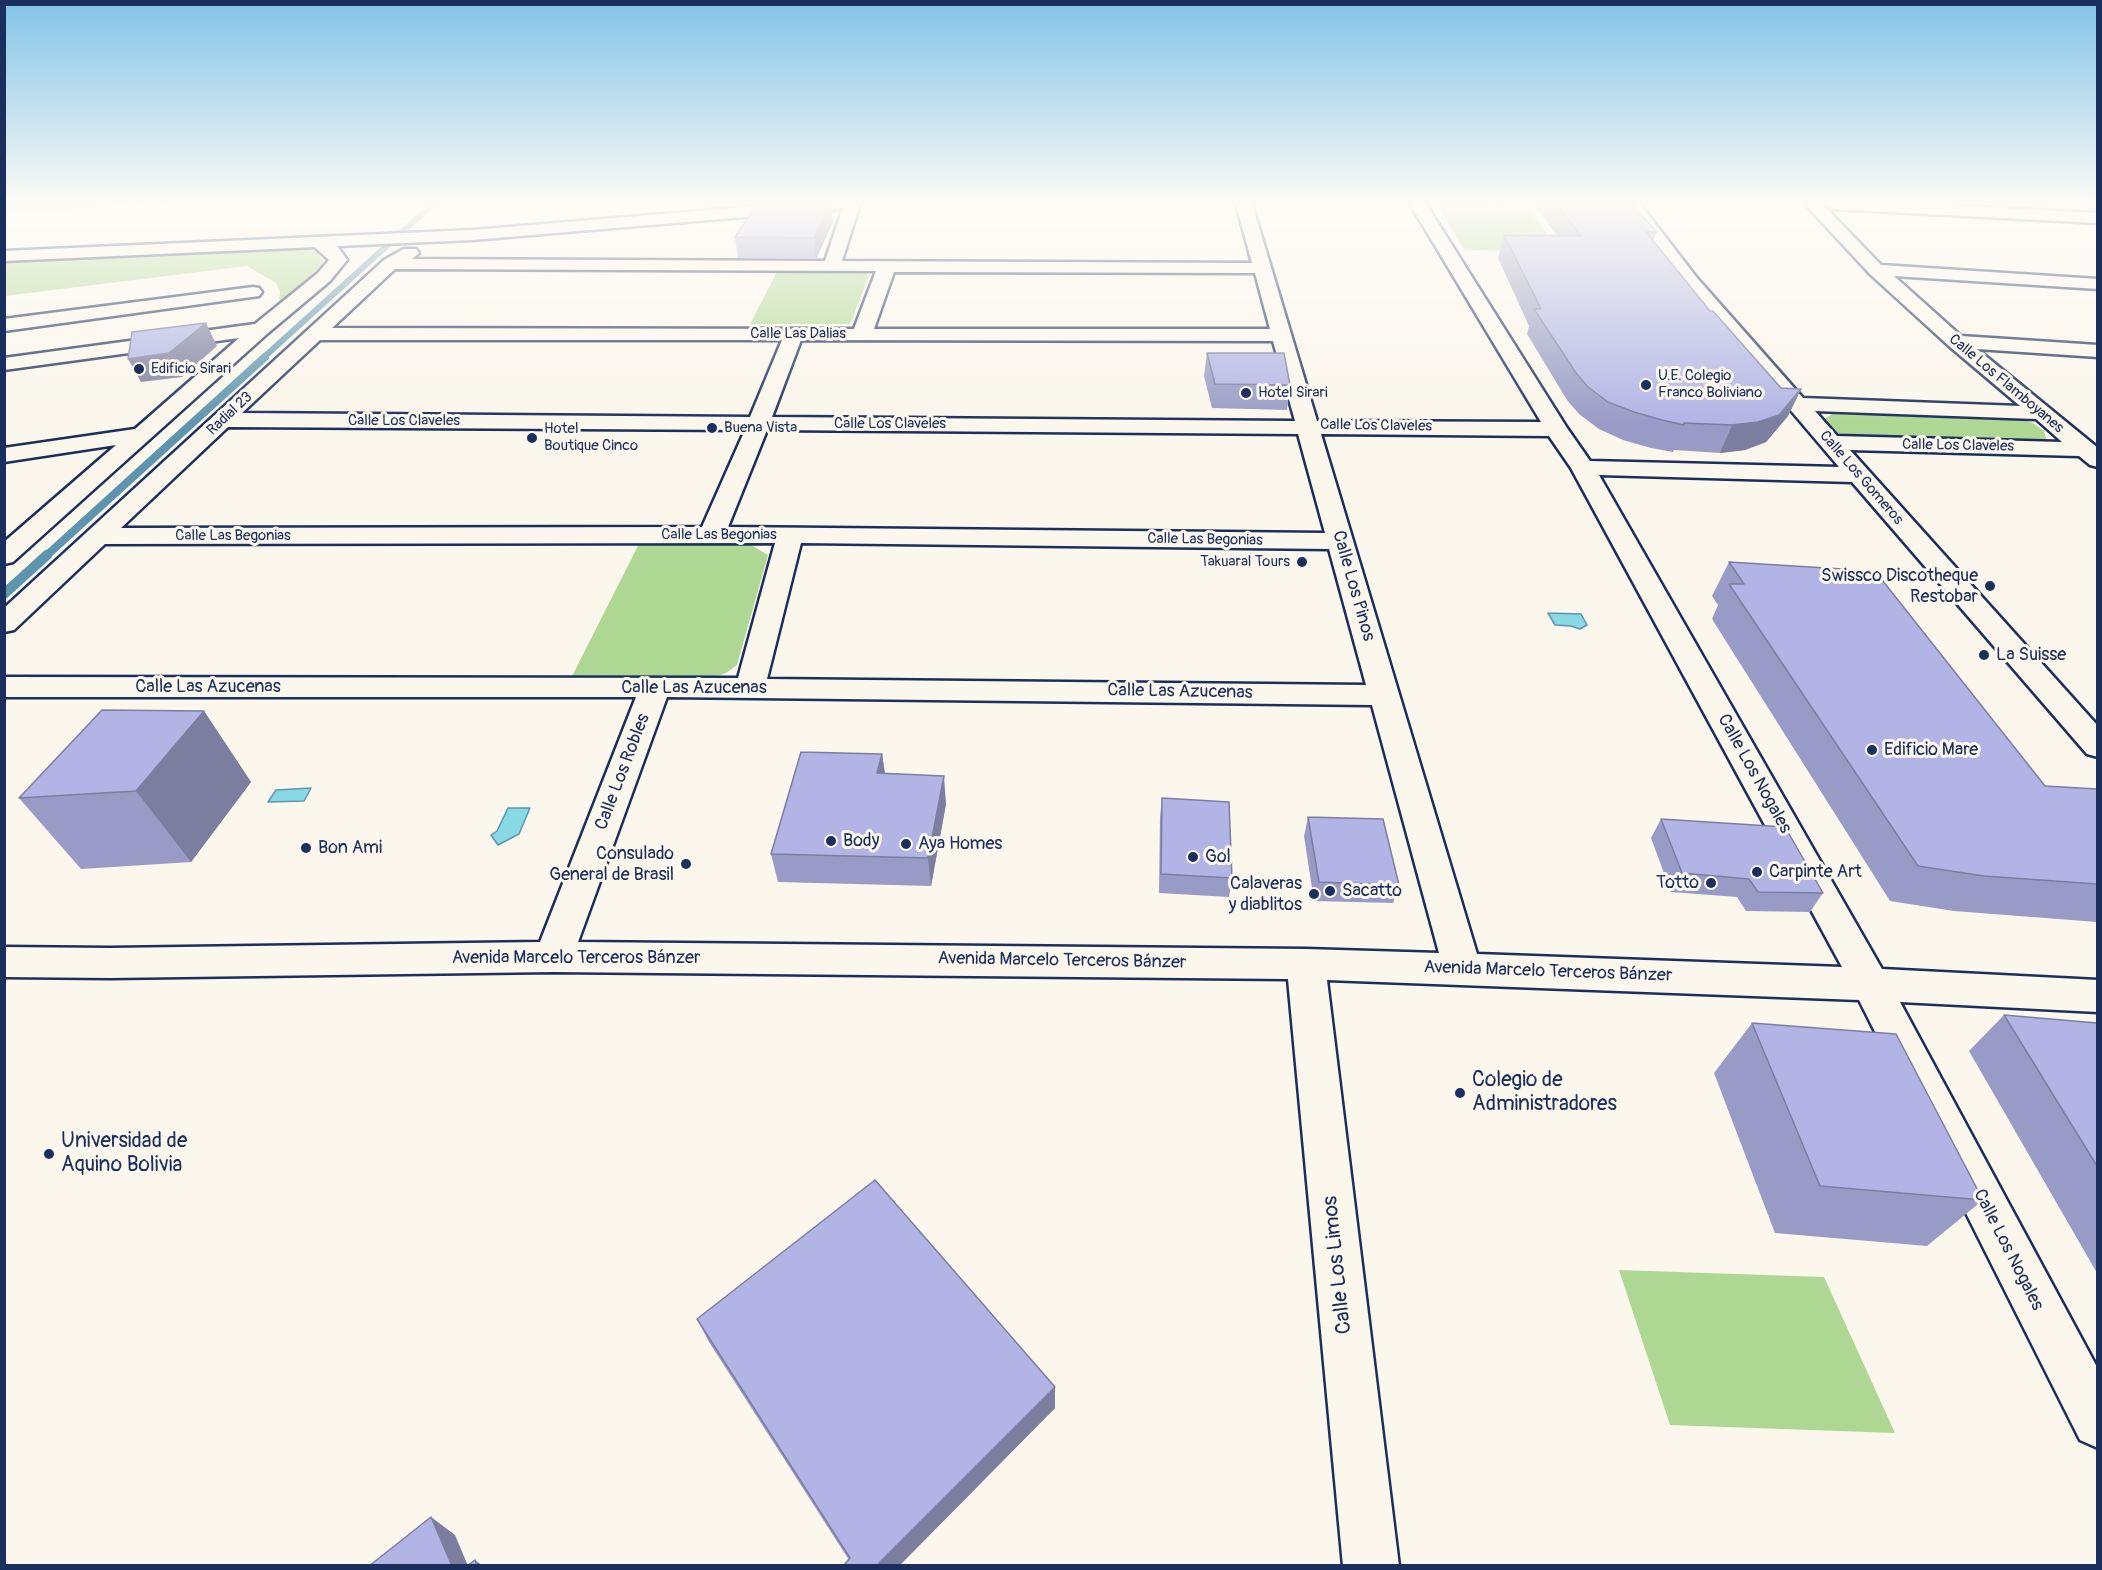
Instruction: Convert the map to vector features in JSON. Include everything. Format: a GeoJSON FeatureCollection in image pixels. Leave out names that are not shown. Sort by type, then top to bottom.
{"type":"FeatureCollection","features":[{"type":"Feature","properties":{"kind":"main road"},"geometry":{"type":"LineString","coordinates":[[4,556],[261,329],[325,277]]}},
{"type":"Feature","properties":{"kind":"main road","name":"Radial 23"},"geometry":{"type":"LineString","coordinates":[[4,624],[376,277]]}},
{"type":"Feature","properties":{"kind":"main road"},"geometry":{"type":"LineString","coordinates":[[862,334],[883,277]]}},
{"type":"Feature","properties":{"kind":"main road","name":"Calle Los Pinos"},"geometry":{"type":"LineString","coordinates":[[1265,277],[1462,968]]}},
{"type":"Feature","properties":{"kind":"main road","name":"Calle Los Nogales"},"geometry":{"type":"LineString","coordinates":[[1463,277],[1556,429],[1583,468],[1871,984],[2097,1422]]}},
{"type":"Feature","properties":{"kind":"main road","name":"Calle Los Gomeros"},"geometry":{"type":"LineString","coordinates":[[1687,277],[2097,746]]}},
{"type":"Feature","properties":{"kind":"main road","name":"Calle Los Flamboyanes"},"geometry":{"type":"LineString","coordinates":[[1884,277],[1956,342],[2061,430]]}},
{"type":"Feature","properties":{"kind":"main road"},"geometry":{"type":"LineString","coordinates":[[1991,277],[2097,284]]}},
{"type":"Feature","properties":{"kind":"main road"},"geometry":{"type":"LineString","coordinates":[[4,325],[253,292]]}},
{"type":"Feature","properties":{"kind":"main road"},"geometry":{"type":"LineString","coordinates":[[4,364],[261,329]]}},
{"type":"Feature","properties":{"kind":"main road","name":"Calle Las Dalias"},"geometry":{"type":"LineString","coordinates":[[315,334],[1281,335]]}},
{"type":"Feature","properties":{"kind":"main road"},"geometry":{"type":"LineString","coordinates":[[712,535],[794,334]]}},
{"type":"Feature","properties":{"kind":"main road"},"geometry":{"type":"LineString","coordinates":[[1956,342],[2097,351]]}},
{"type":"Feature","properties":{"kind":"main road","name":"Calle Los Claveles"},"geometry":{"type":"LineString","coordinates":[[1797,404],[2039,413]]}},
{"type":"Feature","properties":{"kind":"main road","name":"Calle Los Claveles"},"geometry":{"type":"LineString","coordinates":[[224,420],[1307,425],[1556,429]]}},
{"type":"Feature","properties":{"kind":"main road","name":"Calle Los Claveles"},"geometry":{"type":"LineString","coordinates":[[2061,430],[2093,447]]}},
{"type":"Feature","properties":{"kind":"main road"},"geometry":{"type":"LineString","coordinates":[[4,455],[144,434]]}},
{"type":"Feature","properties":{"kind":"main road","name":"Calle Los Claveles"},"geometry":{"type":"LineString","coordinates":[[1831,443],[2093,447]]}},
{"type":"Feature","properties":{"kind":"main road"},"geometry":{"type":"LineString","coordinates":[[1583,468],[1859,475]]}},
{"type":"Feature","properties":{"kind":"main road"},"geometry":{"type":"LineString","coordinates":[[750,688],[790,535]]}},
{"type":"Feature","properties":{"kind":"main road","name":"Calle Las Begonias"},"geometry":{"type":"LineString","coordinates":[[98,536],[790,535],[1340,541]]}},
{"type":"Feature","properties":{"kind":"main road","name":"Calle Las Azucenas"},"geometry":{"type":"LineString","coordinates":[[4,687],[750,688],[1384,695]]}},
{"type":"Feature","properties":{"kind":"main road","name":"Calle Los Robles"},"geometry":{"type":"LineString","coordinates":[[553,957],[655,688]]}},
{"type":"Feature","properties":{"kind":"main road","name":"Avenida Marcelo Terceros Bánzer"},"geometry":{"type":"LineString","coordinates":[[12,960],[110,963],[553,957],[1306,964],[1871,984],[2097,996]]}},
{"type":"Feature","properties":{"kind":"main road","name":"Calle Los Limos"},"geometry":{"type":"LineString","coordinates":[[1306,964],[1371,1566]]}},
{"type":"Feature","properties":{"kind":"green space"},"geometry":{"type":"Polygon","coordinates":[[[4,277],[156,277],[5,296],[4,277]]]}},
{"type":"Feature","properties":{"kind":"green space"},"geometry":{"type":"Polygon","coordinates":[[[266,277],[314,277],[285,303],[279,303],[280,292],[276,283],[266,277]]]}},
{"type":"Feature","properties":{"kind":"green space"},"geometry":{"type":"Polygon","coordinates":[[[774,277],[868,277],[850,324],[750,324],[774,277]]]}},
{"type":"Feature","properties":{"kind":"green space"},"geometry":{"type":"Polygon","coordinates":[[[1838,410],[2012,417],[2033,423],[2044,431],[2047,442],[1864,438],[1831,433],[1818,420],[1838,410]]]}},
{"type":"Feature","properties":{"kind":"green space"},"geometry":{"type":"Polygon","coordinates":[[[639,544],[751,545],[768,555],[737,665],[726,673],[710,679],[569,682],[639,544]]]}},
{"type":"Feature","properties":{"kind":"green space"},"geometry":{"type":"Polygon","coordinates":[[[1619,1270],[1824,1277],[1895,1433],[1670,1425],[1619,1270]]]}},
{"type":"Feature","properties":{"kind":"water"},"geometry":{"type":"Polygon","coordinates":[[[1548,613],[1581,614],[1587,625],[1580,629],[1555,625],[1548,613]]]}},
{"type":"Feature","properties":{"kind":"water"},"geometry":{"type":"Polygon","coordinates":[[[311,788],[304,801],[268,802],[276,790],[311,788]]]}},
{"type":"Feature","properties":{"kind":"water"},"geometry":{"type":"Polygon","coordinates":[[[508,808],[530,808],[519,834],[498,845],[491,835],[497,831],[508,808]]]}},
{"type":"Feature","properties":{"kind":"building"},"geometry":{"type":"Polygon","coordinates":[[[1525,277],[1683,277],[1710,311],[1713,311],[1781,388],[1801,389],[1779,415],[1758,422],[1732,425],[1684,423],[1684,425],[1634,412],[1608,402],[1588,387],[1576,373],[1534,309],[1541,309],[1525,277]]]}},
{"type":"Feature","properties":{"kind":"building"},"geometry":{"type":"Polygon","coordinates":[[[206,323],[169,353],[128,359],[132,332],[206,323]]]}},
{"type":"Feature","properties":{"kind":"building"},"geometry":{"type":"Polygon","coordinates":[[[1207,353],[1284,353],[1290,385],[1215,384],[1207,353]]]}},
{"type":"Feature","properties":{"kind":"building"},"geometry":{"type":"Polygon","coordinates":[[[1729,562],[1875,571],[2045,786],[2097,789],[2097,884],[1984,876],[1918,866],[1729,584],[1744,584],[1729,562]]]}},
{"type":"Feature","properties":{"kind":"building"},"geometry":{"type":"Polygon","coordinates":[[[102,710],[204,711],[136,791],[19,798],[102,710]]]}},
{"type":"Feature","properties":{"kind":"building"},"geometry":{"type":"Polygon","coordinates":[[[801,752],[882,754],[877,773],[944,776],[928,858],[771,854],[801,752]]]}},
{"type":"Feature","properties":{"kind":"building","name":"Gol"},"geometry":{"type":"Polygon","coordinates":[[[1162,798],[1229,802],[1232,878],[1161,874],[1162,798]]]}},
{"type":"Feature","properties":{"kind":"building"},"geometry":{"type":"Polygon","coordinates":[[[1308,817],[1383,819],[1399,885],[1319,882],[1308,817]]]}},
{"type":"Feature","properties":{"kind":"building"},"geometry":{"type":"Polygon","coordinates":[[[1661,819],[1785,827],[1823,893],[1758,892],[1749,879],[1682,873],[1661,819]]]}},
{"type":"Feature","properties":{"kind":"building"},"geometry":{"type":"Polygon","coordinates":[[[2004,1015],[2097,1023],[2097,1166],[2004,1015]]]}},
{"type":"Feature","properties":{"kind":"building"},"geometry":{"type":"Polygon","coordinates":[[[1752,1023],[1896,1034],[1983,1200],[1820,1186],[1752,1023]]]}},
{"type":"Feature","properties":{"kind":"building"},"geometry":{"type":"Polygon","coordinates":[[[875,1180],[1055,1387],[879,1563],[881,1566],[843,1566],[850,1558],[697,1319],[875,1180]]]}},
{"type":"Feature","properties":{"kind":"building"},"geometry":{"type":"Polygon","coordinates":[[[431,1517],[452,1566],[369,1566],[431,1517]]]}},
{"type":"Feature","properties":{"kind":"building"},"geometry":{"type":"Polygon","coordinates":[[[475,1560],[477,1566],[467,1566],[475,1560]]]}},
{"type":"Feature","properties":{"kind":"waterway"},"geometry":{"type":"LineString","coordinates":[[263,358],[352,277]]}},
{"type":"Feature","properties":{"kind":"waterway"},"geometry":{"type":"LineString","coordinates":[[45,557],[265,357]]}},
{"type":"Feature","properties":{"kind":"waterway"},"geometry":{"type":"LineString","coordinates":[[4,594],[47,555]]}},
{"type":"Feature","properties":{"kind":"place","name":"Edificio Sirari"},"geometry":{"type":"Point","coordinates":[139,369]}},
{"type":"Feature","properties":{"kind":"place","name":"U.E. Colegio Franco Boliviano"},"geometry":{"type":"Point","coordinates":[1646,385]}},
{"type":"Feature","properties":{"kind":"place","name":"Hotel Sirari"},"geometry":{"type":"Point","coordinates":[1246,393]}},
{"type":"Feature","properties":{"kind":"place","name":"Buena Vista"},"geometry":{"type":"Point","coordinates":[712,428]}},
{"type":"Feature","properties":{"kind":"place","name":"Hotel Boutique Cinco"},"geometry":{"type":"Point","coordinates":[532,438]}},
{"type":"Feature","properties":{"kind":"place","name":"Takuaral Tours"},"geometry":{"type":"Point","coordinates":[1302,562]}},
{"type":"Feature","properties":{"kind":"place","name":"Swissco Discotheque Restobar"},"geometry":{"type":"Point","coordinates":[1990,586]}},
{"type":"Feature","properties":{"kind":"place","name":"La Suisse"},"geometry":{"type":"Point","coordinates":[1984,655]}},
{"type":"Feature","properties":{"kind":"place","name":"Edificio Mare"},"geometry":{"type":"Point","coordinates":[1872,750]}},
{"type":"Feature","properties":{"kind":"place","name":"Body"},"geometry":{"type":"Point","coordinates":[831,841]}},
{"type":"Feature","properties":{"kind":"place","name":"Aya Homes"},"geometry":{"type":"Point","coordinates":[906,844]}},
{"type":"Feature","properties":{"kind":"place","name":"Bon Ami"},"geometry":{"type":"Point","coordinates":[306,848]}},
{"type":"Feature","properties":{"kind":"place","name":"Gol"},"geometry":{"type":"Point","coordinates":[1193,857]}},
{"type":"Feature","properties":{"kind":"place","name":"Consulado General de Brasil"},"geometry":{"type":"Point","coordinates":[686,864]}},
{"type":"Feature","properties":{"kind":"place","name":"Carpinte Art"},"geometry":{"type":"Point","coordinates":[1757,872]}},
{"type":"Feature","properties":{"kind":"place","name":"Totto"},"geometry":{"type":"Point","coordinates":[1711,883]}},
{"type":"Feature","properties":{"kind":"place","name":"Sacatto"},"geometry":{"type":"Point","coordinates":[1330,891]}},
{"type":"Feature","properties":{"kind":"place","name":"Calaveras y diablitos"},"geometry":{"type":"Point","coordinates":[1314,894]}},
{"type":"Feature","properties":{"kind":"place","name":"Colegio de Administradores"},"geometry":{"type":"Point","coordinates":[1460,1093]}},
{"type":"Feature","properties":{"kind":"place","name":"Universidad de Aquino Bolivia"},"geometry":{"type":"Point","coordinates":[49,1154]}}]}
